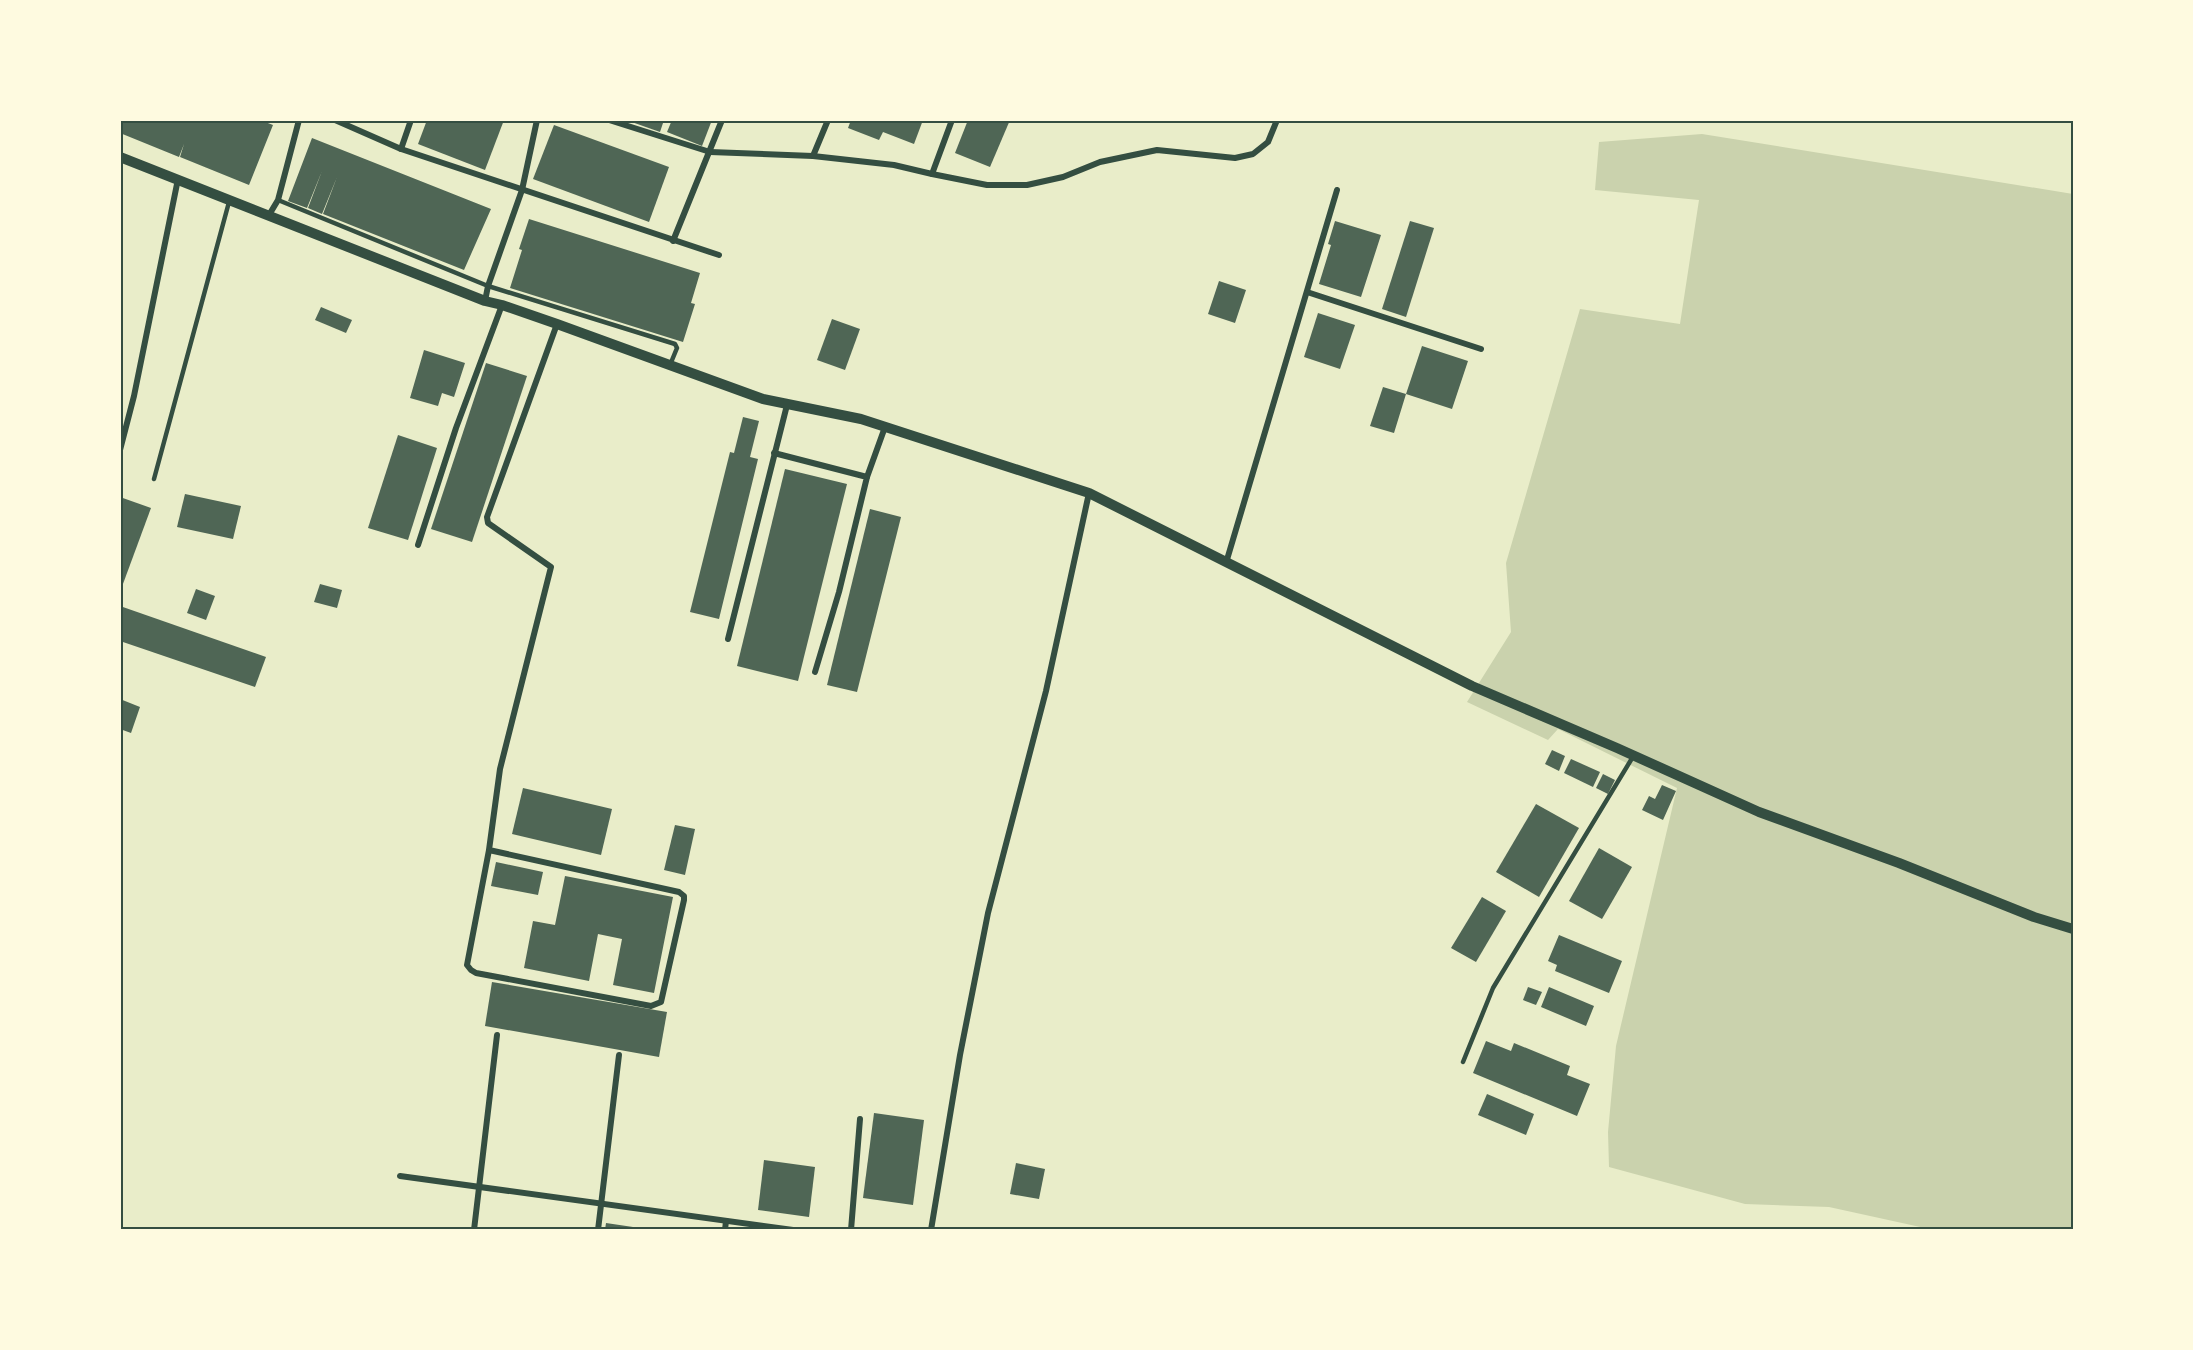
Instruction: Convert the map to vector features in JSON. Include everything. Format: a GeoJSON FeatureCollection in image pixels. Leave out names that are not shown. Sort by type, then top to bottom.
{"type":"FeatureCollection","features":[{"type":"Feature","properties":{"kind":"street"},"geometry":{"type":"LineString","coordinates":[[269,215],[278,200],[299,120]]}},
{"type":"Feature","properties":{"kind":"street"},"geometry":{"type":"LineString","coordinates":[[334,120],[401,148],[719,255]]}},
{"type":"Feature","properties":{"kind":"street"},"geometry":{"type":"LineString","coordinates":[[401,148],[411,120]]}},
{"type":"Feature","properties":{"kind":"street"},"geometry":{"type":"LineString","coordinates":[[485,301],[488,286],[522,190],[537,120]]}},
{"type":"Feature","properties":{"kind":"street"},"geometry":{"type":"LineString","coordinates":[[609,120],[710,153],[813,156],[894,165],[987,185],[1027,185],[1063,177],[1100,162],[1157,150],[1235,158],[1252,154],[1268,142],[1277,120]]}},
{"type":"Feature","properties":{"kind":"street"},"geometry":{"type":"LineString","coordinates":[[673,241],[722,120]]}},
{"type":"Feature","properties":{"kind":"street"},"geometry":{"type":"LineString","coordinates":[[813,156],[828,120]]}},
{"type":"Feature","properties":{"kind":"street"},"geometry":{"type":"LineString","coordinates":[[932,174],[952,120]]}},
{"type":"Feature","properties":{"kind":"street"},"geometry":{"type":"LineString","coordinates":[[120,157],[485,301],[557,324],[763,399],[861,419],[1089,493],[1472,686],[1634,755],[1759,812],[1899,863],[2034,917],[2073,929]]}},
{"type":"Feature","properties":{"kind":"street"},"geometry":{"type":"LineString","coordinates":[[120,450],[134,396],[178,179]]}},
{"type":"Feature","properties":{"kind":"street"},"geometry":{"type":"LineString","coordinates":[[1226,563],[1337,190]]}},
{"type":"Feature","properties":{"kind":"street"},"geometry":{"type":"LineString","coordinates":[[1307,292],[1481,349]]}},
{"type":"Feature","properties":{"kind":"street"},"geometry":{"type":"LineString","coordinates":[[418,545],[456,428],[502,305]]}},
{"type":"Feature","properties":{"kind":"street"},"geometry":{"type":"LineString","coordinates":[[489,850],[680,892],[684,900],[662,1002],[651,1006],[471,970],[468,965],[489,850],[500,768],[551,567],[488,523],[487,517],[557,324]]}},
{"type":"Feature","properties":{"kind":"street"},"geometry":{"type":"LineString","coordinates":[[728,639],[787,405]]}},
{"type":"Feature","properties":{"kind":"street"},"geometry":{"type":"LineString","coordinates":[[815,672],[839,592],[867,477],[885,427]]}},
{"type":"Feature","properties":{"kind":"street"},"geometry":{"type":"LineString","coordinates":[[774,453],[867,477]]}},
{"type":"Feature","properties":{"kind":"street"},"geometry":{"type":"LineString","coordinates":[[931,1230],[960,1055],[988,913],[1046,691],[1089,493]]}},
{"type":"Feature","properties":{"kind":"street"},"geometry":{"type":"LineString","coordinates":[[474,1230],[498,1035]]}},
{"type":"Feature","properties":{"kind":"street"},"geometry":{"type":"LineString","coordinates":[[598,1230],[619,1055]]}},
{"type":"Feature","properties":{"kind":"street"},"geometry":{"type":"LineString","coordinates":[[851,1230],[861,1119]]}},
{"type":"Feature","properties":{"kind":"street"},"geometry":{"type":"LineString","coordinates":[[400,1176],[793,1230]]}},
{"type":"Feature","properties":{"kind":"street"},"geometry":{"type":"LineString","coordinates":[[724,1230],[726,1221]]}},
{"type":"Feature","properties":{"kind":"lane"},"geometry":{"type":"LineString","coordinates":[[154,479],[229,199]]}},
{"type":"Feature","properties":{"kind":"lane"},"geometry":{"type":"LineString","coordinates":[[278,200],[488,286],[675,344],[677,348],[670,365]]}},
{"type":"Feature","properties":{"kind":"lane"},"geometry":{"type":"LineString","coordinates":[[1463,1062],[1493,988],[1634,755]]}},
{"type":"Feature","properties":{"kind":"green space"},"geometry":{"type":"Polygon","coordinates":[[[1702,134],[2073,194],[2073,1230],[1934,1230],[1829,1207],[1745,1204],[1609,1167],[1608,1132],[1616,1046],[1677,788],[1558,729],[1548,740],[1467,702],[1511,632],[1506,563],[1580,309],[1680,324],[1699,200],[1595,190],[1599,142],[1702,134]]]}},
{"type":"Feature","properties":{"kind":"building"},"geometry":{"type":"Polygon","coordinates":[[[120,120],[260,120],[273,125],[249,185],[180,157],[184,144],[179,157],[120,133],[120,120]]]}},
{"type":"Feature","properties":{"kind":"building"},"geometry":{"type":"Polygon","coordinates":[[[427,120],[504,120],[485,170],[418,144],[427,120]]]}},
{"type":"Feature","properties":{"kind":"building"},"geometry":{"type":"Polygon","coordinates":[[[626,120],[664,120],[660,132],[626,120]]]}},
{"type":"Feature","properties":{"kind":"building"},"geometry":{"type":"Polygon","coordinates":[[[672,120],[712,120],[702,146],[667,132],[672,120]]]}},
{"type":"Feature","properties":{"kind":"building"},"geometry":{"type":"Polygon","coordinates":[[[851,120],[923,120],[914,144],[883,132],[879,140],[848,128],[851,120]]]}},
{"type":"Feature","properties":{"kind":"building"},"geometry":{"type":"Polygon","coordinates":[[[968,120],[1010,120],[990,167],[955,153],[968,120]]]}},
{"type":"Feature","properties":{"kind":"building"},"geometry":{"type":"Polygon","coordinates":[[[554,125],[669,167],[649,222],[533,179],[554,125]]]}},
{"type":"Feature","properties":{"kind":"building"},"geometry":{"type":"Polygon","coordinates":[[[312,138],[491,209],[464,270],[323,214],[337,177],[322,214],[308,208],[322,171],[307,208],[288,201],[312,138]]]}},
{"type":"Feature","properties":{"kind":"building"},"geometry":{"type":"Polygon","coordinates":[[[529,219],[700,273],[691,303],[695,304],[683,342],[510,288],[529,219]]]}},
{"type":"Feature","properties":{"kind":"building"},"geometry":{"type":"Polygon","coordinates":[[[1335,221],[1381,235],[1361,297],[1319,284],[1331,245],[1328,244],[1335,221]]]}},
{"type":"Feature","properties":{"kind":"building"},"geometry":{"type":"Polygon","coordinates":[[[1410,221],[1434,228],[1406,317],[1382,309],[1410,221]]]}},
{"type":"Feature","properties":{"kind":"building"},"geometry":{"type":"Polygon","coordinates":[[[1219,281],[1246,290],[1235,323],[1208,314],[1219,281]]]}},
{"type":"Feature","properties":{"kind":"building"},"geometry":{"type":"Polygon","coordinates":[[[321,307],[352,320],[346,333],[315,320],[321,307]]]}},
{"type":"Feature","properties":{"kind":"building"},"geometry":{"type":"Polygon","coordinates":[[[1318,313],[1355,325],[1340,369],[1304,357],[1318,313]]]}},
{"type":"Feature","properties":{"kind":"building"},"geometry":{"type":"Polygon","coordinates":[[[832,319],[860,329],[845,370],[817,360],[832,319]]]}},
{"type":"Feature","properties":{"kind":"building"},"geometry":{"type":"Polygon","coordinates":[[[1422,346],[1468,361],[1452,409],[1406,394],[1422,346]]]}},
{"type":"Feature","properties":{"kind":"building"},"geometry":{"type":"Polygon","coordinates":[[[424,350],[465,363],[454,397],[442,393],[438,406],[410,398],[424,350]]]}},
{"type":"Feature","properties":{"kind":"building"},"geometry":{"type":"Polygon","coordinates":[[[486,363],[527,376],[472,542],[431,529],[486,363]]]}},
{"type":"Feature","properties":{"kind":"building"},"geometry":{"type":"Polygon","coordinates":[[[1383,387],[1406,394],[1394,433],[1370,426],[1383,387]]]}},
{"type":"Feature","properties":{"kind":"building"},"geometry":{"type":"Polygon","coordinates":[[[743,417],[759,421],[750,457],[758,459],[719,619],[690,612],[730,452],[734,453],[743,417]]]}},
{"type":"Feature","properties":{"kind":"building"},"geometry":{"type":"Polygon","coordinates":[[[398,435],[437,448],[408,540],[368,528],[398,435]]]}},
{"type":"Feature","properties":{"kind":"building"},"geometry":{"type":"Polygon","coordinates":[[[785,469],[847,484],[798,681],[737,666],[785,469]]]}},
{"type":"Feature","properties":{"kind":"building"},"geometry":{"type":"Polygon","coordinates":[[[185,494],[241,506],[233,539],[177,527],[185,494]]]}},
{"type":"Feature","properties":{"kind":"building"},"geometry":{"type":"Polygon","coordinates":[[[120,497],[151,508],[120,592],[120,497]]]}},
{"type":"Feature","properties":{"kind":"building"},"geometry":{"type":"Polygon","coordinates":[[[870,509],[901,517],[857,692],[827,685],[870,509]]]}},
{"type":"Feature","properties":{"kind":"building"},"geometry":{"type":"Polygon","coordinates":[[[320,584],[342,590],[337,608],[314,602],[320,584]]]}},
{"type":"Feature","properties":{"kind":"building"},"geometry":{"type":"Polygon","coordinates":[[[196,589],[215,596],[206,620],[187,613],[196,589]]]}},
{"type":"Feature","properties":{"kind":"building"},"geometry":{"type":"Polygon","coordinates":[[[120,606],[266,657],[255,687],[120,641],[120,606]]]}},
{"type":"Feature","properties":{"kind":"building"},"geometry":{"type":"Polygon","coordinates":[[[120,699],[140,707],[131,733],[120,729],[120,699]]]}},
{"type":"Feature","properties":{"kind":"building"},"geometry":{"type":"Polygon","coordinates":[[[1552,750],[1565,756],[1559,771],[1545,764],[1552,750]]]}},
{"type":"Feature","properties":{"kind":"building"},"geometry":{"type":"Polygon","coordinates":[[[1571,759],[1600,772],[1593,787],[1564,773],[1571,759]]]}},
{"type":"Feature","properties":{"kind":"building"},"geometry":{"type":"Polygon","coordinates":[[[1603,774],[1615,780],[1608,794],[1596,788],[1603,774]]]}},
{"type":"Feature","properties":{"kind":"building"},"geometry":{"type":"Polygon","coordinates":[[[1662,785],[1676,791],[1663,820],[1642,810],[1649,796],[1655,799],[1662,785]]]}},
{"type":"Feature","properties":{"kind":"building"},"geometry":{"type":"Polygon","coordinates":[[[523,788],[612,809],[601,855],[512,834],[523,788]]]}},
{"type":"Feature","properties":{"kind":"building"},"geometry":{"type":"Polygon","coordinates":[[[1536,804],[1579,828],[1539,897],[1496,872],[1536,804]]]}},
{"type":"Feature","properties":{"kind":"building"},"geometry":{"type":"Polygon","coordinates":[[[675,825],[695,829],[685,875],[664,870],[675,825]]]}},
{"type":"Feature","properties":{"kind":"building"},"geometry":{"type":"Polygon","coordinates":[[[1599,848],[1632,867],[1602,919],[1569,901],[1599,848]]]}},
{"type":"Feature","properties":{"kind":"building"},"geometry":{"type":"Polygon","coordinates":[[[496,862],[543,872],[538,895],[491,886],[496,862]]]}},
{"type":"Feature","properties":{"kind":"building"},"geometry":{"type":"Polygon","coordinates":[[[565,876],[673,897],[654,993],[613,985],[622,939],[598,934],[589,981],[524,968],[533,921],[555,925],[565,876]]]}},
{"type":"Feature","properties":{"kind":"building"},"geometry":{"type":"Polygon","coordinates":[[[1482,897],[1506,911],[1476,962],[1451,948],[1482,897]]]}},
{"type":"Feature","properties":{"kind":"building"},"geometry":{"type":"Polygon","coordinates":[[[1559,935],[1622,961],[1609,993],[1555,971],[1557,965],[1548,961],[1559,935]]]}},
{"type":"Feature","properties":{"kind":"building"},"geometry":{"type":"Polygon","coordinates":[[[492,982],[667,1012],[659,1057],[485,1026],[492,982]]]}},
{"type":"Feature","properties":{"kind":"building"},"geometry":{"type":"Polygon","coordinates":[[[1528,987],[1542,992],[1536,1005],[1523,1000],[1528,987]]]}},
{"type":"Feature","properties":{"kind":"building"},"geometry":{"type":"Polygon","coordinates":[[[1549,987],[1594,1006],[1586,1026],[1541,1007],[1549,987]]]}},
{"type":"Feature","properties":{"kind":"building"},"geometry":{"type":"Polygon","coordinates":[[[1486,1041],[1511,1051],[1514,1043],[1570,1066],[1567,1075],[1590,1084],[1577,1116],[1473,1073],[1486,1041]]]}},
{"type":"Feature","properties":{"kind":"building"},"geometry":{"type":"Polygon","coordinates":[[[1487,1094],[1534,1114],[1526,1135],[1478,1115],[1487,1094]]]}},
{"type":"Feature","properties":{"kind":"building"},"geometry":{"type":"Polygon","coordinates":[[[874,1113],[924,1120],[913,1205],[863,1198],[874,1113]]]}},
{"type":"Feature","properties":{"kind":"building"},"geometry":{"type":"Polygon","coordinates":[[[764,1160],[815,1167],[809,1217],[758,1210],[764,1160]]]}},
{"type":"Feature","properties":{"kind":"building"},"geometry":{"type":"Polygon","coordinates":[[[1016,1163],[1045,1169],[1039,1199],[1010,1194],[1016,1163]]]}},
{"type":"Feature","properties":{"kind":"building"},"geometry":{"type":"Polygon","coordinates":[[[606,1223],[633,1227],[633,1230],[605,1230],[606,1223]]]}}]}
